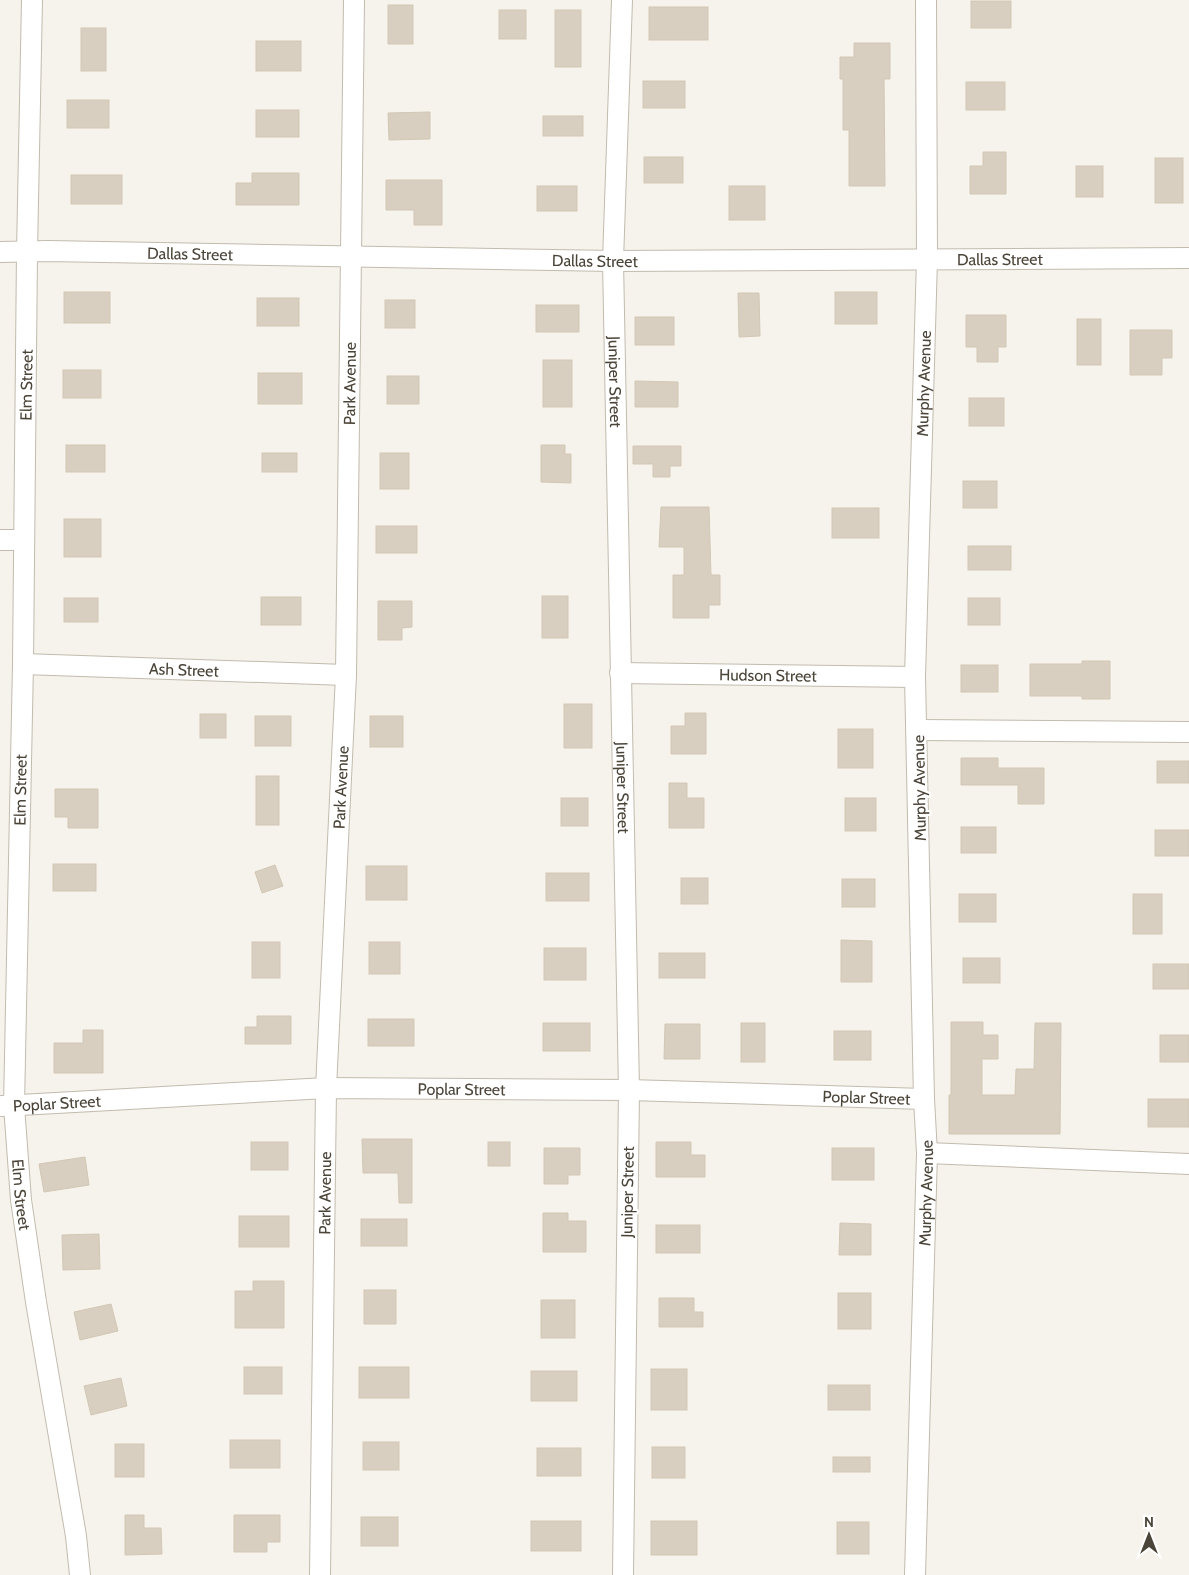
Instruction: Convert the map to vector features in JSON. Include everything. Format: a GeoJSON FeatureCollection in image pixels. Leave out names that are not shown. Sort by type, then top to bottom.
{"type":"FeatureCollection","features":[{"type":"Feature","properties":{"kind":"street","name":"Elm Street"},"geometry":{"type":"LineString","coordinates":[[32,0],[27,252],[23,664],[8,1003],[7,1106],[36,1302],[76,1536],[80,1575]]}},
{"type":"Feature","properties":{"kind":"street","name":"Park Avenue"},"geometry":{"type":"LineString","coordinates":[[320,1575],[326,1088],[346,675],[354,0]]}},
{"type":"Feature","properties":{"kind":"street","name":"Juniper Street"},"geometry":{"type":"LineString","coordinates":[[622,0],[612,261],[628,1090],[623,1575]]}},
{"type":"Feature","properties":{"kind":"street","name":"Murphy Avenue"},"geometry":{"type":"LineString","coordinates":[[915,1575],[927,1153],[924,1099],[918,730],[915,677],[927,259],[926,0]]}},
{"type":"Feature","properties":{"kind":"street","name":"Dallas Street"},"geometry":{"type":"LineString","coordinates":[[0,252],[48,251],[612,261],[1189,258]]}},
{"type":"Feature","properties":{"kind":"street"},"geometry":{"type":"LineString","coordinates":[[0,540],[24,540]]}},
{"type":"Feature","properties":{"kind":"street","name":"Ash Street"},"geometry":{"type":"LineString","coordinates":[[23,664],[346,675]]}},
{"type":"Feature","properties":{"kind":"street","name":"Hudson Street"},"geometry":{"type":"LineString","coordinates":[[620,673],[915,677]]}},
{"type":"Feature","properties":{"kind":"street"},"geometry":{"type":"LineString","coordinates":[[918,730],[1189,732]]}},
{"type":"Feature","properties":{"kind":"street","name":"Poplar Street"},"geometry":{"type":"LineString","coordinates":[[7,1106],[326,1088],[628,1090],[924,1099]]}},
{"type":"Feature","properties":{"kind":"street"},"geometry":{"type":"LineString","coordinates":[[927,1153],[1189,1164]]}},
{"type":"Feature","properties":{"kind":"building"},"geometry":{"type":"Polygon","coordinates":[[[971,1],[1011,1],[1011,28],[971,28],[971,1]]]}},
{"type":"Feature","properties":{"kind":"building"},"geometry":{"type":"Polygon","coordinates":[[[388,5],[413,5],[413,44],[388,44],[388,5]]]}},
{"type":"Feature","properties":{"kind":"building"},"geometry":{"type":"Polygon","coordinates":[[[649,7],[708,7],[708,40],[649,40],[649,7]]]}},
{"type":"Feature","properties":{"kind":"building"},"geometry":{"type":"Polygon","coordinates":[[[499,10],[526,10],[526,39],[499,39],[499,10]]]}},
{"type":"Feature","properties":{"kind":"building"},"geometry":{"type":"Polygon","coordinates":[[[555,10],[581,10],[581,67],[555,67],[555,10]]]}},
{"type":"Feature","properties":{"kind":"building"},"geometry":{"type":"Polygon","coordinates":[[[81,28],[106,28],[106,71],[81,71],[81,28]]]}},
{"type":"Feature","properties":{"kind":"building"},"geometry":{"type":"Polygon","coordinates":[[[256,41],[301,41],[301,71],[256,71],[256,41]]]}},
{"type":"Feature","properties":{"kind":"building"},"geometry":{"type":"Polygon","coordinates":[[[854,43],[890,43],[890,79],[884,79],[885,186],[849,186],[849,130],[843,130],[843,79],[840,79],[840,57],[854,57],[854,43]]]}},
{"type":"Feature","properties":{"kind":"building"},"geometry":{"type":"Polygon","coordinates":[[[643,81],[685,81],[685,108],[643,108],[643,81]]]}},
{"type":"Feature","properties":{"kind":"building"},"geometry":{"type":"Polygon","coordinates":[[[966,82],[1005,82],[1005,110],[966,110],[966,82]]]}},
{"type":"Feature","properties":{"kind":"building"},"geometry":{"type":"Polygon","coordinates":[[[67,100],[109,100],[109,128],[67,128],[67,100]]]}},
{"type":"Feature","properties":{"kind":"building"},"geometry":{"type":"Polygon","coordinates":[[[256,110],[299,110],[299,137],[256,137],[256,110]]]}},
{"type":"Feature","properties":{"kind":"building"},"geometry":{"type":"Polygon","coordinates":[[[430,112],[430,139],[389,140],[388,113],[430,112]]]}},
{"type":"Feature","properties":{"kind":"building"},"geometry":{"type":"Polygon","coordinates":[[[543,116],[583,116],[583,136],[543,136],[543,116]]]}},
{"type":"Feature","properties":{"kind":"building"},"geometry":{"type":"Polygon","coordinates":[[[983,152],[1006,152],[1006,194],[970,194],[970,166],[983,166],[983,152]]]}},
{"type":"Feature","properties":{"kind":"building"},"geometry":{"type":"Polygon","coordinates":[[[644,157],[683,157],[683,183],[644,183],[644,157]]]}},
{"type":"Feature","properties":{"kind":"building"},"geometry":{"type":"Polygon","coordinates":[[[1155,158],[1183,158],[1183,203],[1155,203],[1155,158]]]}},
{"type":"Feature","properties":{"kind":"building"},"geometry":{"type":"Polygon","coordinates":[[[1076,166],[1103,166],[1103,197],[1076,197],[1076,166]]]}},
{"type":"Feature","properties":{"kind":"building"},"geometry":{"type":"Polygon","coordinates":[[[252,173],[299,173],[299,205],[236,205],[236,183],[252,183],[252,173]]]}},
{"type":"Feature","properties":{"kind":"building"},"geometry":{"type":"Polygon","coordinates":[[[71,175],[122,175],[122,204],[71,204],[71,175]]]}},
{"type":"Feature","properties":{"kind":"building"},"geometry":{"type":"Polygon","coordinates":[[[386,180],[442,180],[442,225],[414,225],[414,210],[386,210],[386,180]]]}},
{"type":"Feature","properties":{"kind":"building"},"geometry":{"type":"Polygon","coordinates":[[[537,186],[577,186],[577,211],[537,211],[537,186]]]}},
{"type":"Feature","properties":{"kind":"building"},"geometry":{"type":"Polygon","coordinates":[[[729,186],[765,186],[765,220],[729,220],[729,186]]]}},
{"type":"Feature","properties":{"kind":"building"},"geometry":{"type":"Polygon","coordinates":[[[64,292],[110,292],[110,323],[64,323],[64,292]]]}},
{"type":"Feature","properties":{"kind":"building"},"geometry":{"type":"Polygon","coordinates":[[[835,292],[877,292],[877,324],[835,324],[835,292]]]}},
{"type":"Feature","properties":{"kind":"building"},"geometry":{"type":"Polygon","coordinates":[[[738,293],[759,293],[760,336],[739,337],[738,293]]]}},
{"type":"Feature","properties":{"kind":"building"},"geometry":{"type":"Polygon","coordinates":[[[257,298],[299,298],[299,326],[257,326],[257,298]]]}},
{"type":"Feature","properties":{"kind":"building"},"geometry":{"type":"Polygon","coordinates":[[[385,300],[415,300],[415,328],[385,328],[385,300]]]}},
{"type":"Feature","properties":{"kind":"building"},"geometry":{"type":"Polygon","coordinates":[[[536,305],[579,305],[579,332],[536,332],[536,305]]]}},
{"type":"Feature","properties":{"kind":"building"},"geometry":{"type":"Polygon","coordinates":[[[966,315],[1006,315],[1006,347],[998,347],[998,362],[977,362],[977,347],[966,347],[966,315]]]}},
{"type":"Feature","properties":{"kind":"building"},"geometry":{"type":"Polygon","coordinates":[[[635,317],[674,317],[674,345],[635,345],[635,317]]]}},
{"type":"Feature","properties":{"kind":"building"},"geometry":{"type":"Polygon","coordinates":[[[1077,319],[1101,319],[1101,365],[1077,365],[1077,319]]]}},
{"type":"Feature","properties":{"kind":"building"},"geometry":{"type":"Polygon","coordinates":[[[1130,330],[1172,330],[1172,358],[1162,358],[1162,375],[1130,375],[1130,330]]]}},
{"type":"Feature","properties":{"kind":"building"},"geometry":{"type":"Polygon","coordinates":[[[543,360],[572,360],[572,407],[543,407],[543,360]]]}},
{"type":"Feature","properties":{"kind":"building"},"geometry":{"type":"Polygon","coordinates":[[[63,370],[101,370],[101,398],[63,398],[63,370]]]}},
{"type":"Feature","properties":{"kind":"building"},"geometry":{"type":"Polygon","coordinates":[[[258,373],[302,373],[302,404],[258,404],[258,373]]]}},
{"type":"Feature","properties":{"kind":"building"},"geometry":{"type":"Polygon","coordinates":[[[387,376],[419,376],[419,404],[387,404],[387,376]]]}},
{"type":"Feature","properties":{"kind":"building"},"geometry":{"type":"Polygon","coordinates":[[[635,381],[678,382],[678,407],[635,407],[635,381]]]}},
{"type":"Feature","properties":{"kind":"building"},"geometry":{"type":"Polygon","coordinates":[[[969,398],[1004,398],[1004,426],[969,426],[969,398]]]}},
{"type":"Feature","properties":{"kind":"building"},"geometry":{"type":"Polygon","coordinates":[[[66,445],[105,445],[105,472],[66,472],[66,445]]]}},
{"type":"Feature","properties":{"kind":"building"},"geometry":{"type":"Polygon","coordinates":[[[541,445],[565,445],[565,454],[571,454],[571,483],[541,482],[541,445]]]}},
{"type":"Feature","properties":{"kind":"building"},"geometry":{"type":"Polygon","coordinates":[[[633,446],[681,446],[681,466],[670,466],[670,477],[653,477],[653,464],[633,464],[633,446]]]}},
{"type":"Feature","properties":{"kind":"building"},"geometry":{"type":"Polygon","coordinates":[[[262,453],[297,453],[297,472],[262,472],[262,453]]]}},
{"type":"Feature","properties":{"kind":"building"},"geometry":{"type":"Polygon","coordinates":[[[380,453],[409,453],[409,489],[380,489],[380,453]]]}},
{"type":"Feature","properties":{"kind":"building"},"geometry":{"type":"Polygon","coordinates":[[[963,481],[997,481],[997,508],[963,508],[963,481]]]}},
{"type":"Feature","properties":{"kind":"building"},"geometry":{"type":"Polygon","coordinates":[[[661,507],[709,507],[711,575],[720,575],[720,605],[709,605],[709,618],[673,618],[673,575],[684,575],[684,547],[659,547],[661,507]]]}},
{"type":"Feature","properties":{"kind":"building"},"geometry":{"type":"Polygon","coordinates":[[[832,508],[879,508],[879,538],[832,538],[832,508]]]}},
{"type":"Feature","properties":{"kind":"building"},"geometry":{"type":"Polygon","coordinates":[[[64,519],[101,519],[101,557],[64,557],[64,519]]]}},
{"type":"Feature","properties":{"kind":"building"},"geometry":{"type":"Polygon","coordinates":[[[376,526],[417,526],[417,553],[376,553],[376,526]]]}},
{"type":"Feature","properties":{"kind":"building"},"geometry":{"type":"Polygon","coordinates":[[[968,546],[1011,546],[1011,570],[968,570],[968,546]]]}},
{"type":"Feature","properties":{"kind":"building"},"geometry":{"type":"Polygon","coordinates":[[[542,596],[568,596],[568,638],[542,638],[542,596]]]}},
{"type":"Feature","properties":{"kind":"building"},"geometry":{"type":"Polygon","coordinates":[[[261,597],[301,597],[301,625],[261,625],[261,597]]]}},
{"type":"Feature","properties":{"kind":"building"},"geometry":{"type":"Polygon","coordinates":[[[64,598],[98,598],[98,622],[64,622],[64,598]]]}},
{"type":"Feature","properties":{"kind":"building"},"geometry":{"type":"Polygon","coordinates":[[[968,598],[1000,598],[1000,625],[968,625],[968,598]]]}},
{"type":"Feature","properties":{"kind":"building"},"geometry":{"type":"Polygon","coordinates":[[[378,601],[412,601],[412,627],[402,628],[402,640],[378,640],[378,601]]]}},
{"type":"Feature","properties":{"kind":"building"},"geometry":{"type":"Polygon","coordinates":[[[1082,661],[1110,661],[1110,699],[1082,699],[1082,696],[1030,696],[1030,664],[1082,664],[1082,661]]]}},
{"type":"Feature","properties":{"kind":"building"},"geometry":{"type":"Polygon","coordinates":[[[961,665],[998,665],[998,692],[961,692],[961,665]]]}},
{"type":"Feature","properties":{"kind":"building"},"geometry":{"type":"Polygon","coordinates":[[[564,704],[592,704],[592,748],[564,748],[564,704]]]}},
{"type":"Feature","properties":{"kind":"building"},"geometry":{"type":"Polygon","coordinates":[[[685,713],[706,713],[706,754],[671,754],[671,726],[685,726],[685,713]]]}},
{"type":"Feature","properties":{"kind":"building"},"geometry":{"type":"Polygon","coordinates":[[[200,714],[226,714],[226,738],[200,738],[200,714]]]}},
{"type":"Feature","properties":{"kind":"building"},"geometry":{"type":"Polygon","coordinates":[[[255,716],[291,716],[291,746],[255,746],[255,716]]]}},
{"type":"Feature","properties":{"kind":"building"},"geometry":{"type":"Polygon","coordinates":[[[370,716],[403,716],[403,747],[370,747],[370,716]]]}},
{"type":"Feature","properties":{"kind":"building"},"geometry":{"type":"Polygon","coordinates":[[[838,729],[873,729],[873,768],[838,768],[838,729]]]}},
{"type":"Feature","properties":{"kind":"building"},"geometry":{"type":"Polygon","coordinates":[[[961,758],[998,758],[998,768],[1044,768],[1044,804],[1018,804],[1018,785],[961,785],[961,758]]]}},
{"type":"Feature","properties":{"kind":"building"},"geometry":{"type":"Polygon","coordinates":[[[1157,761],[1189,761],[1189,783],[1157,783],[1157,761]]]}},
{"type":"Feature","properties":{"kind":"building"},"geometry":{"type":"Polygon","coordinates":[[[256,776],[279,776],[279,825],[256,825],[256,776]]]}},
{"type":"Feature","properties":{"kind":"building"},"geometry":{"type":"Polygon","coordinates":[[[669,783],[687,783],[687,798],[704,798],[704,828],[669,828],[669,783]]]}},
{"type":"Feature","properties":{"kind":"building"},"geometry":{"type":"Polygon","coordinates":[[[55,789],[98,789],[98,828],[68,828],[68,817],[55,817],[55,789]]]}},
{"type":"Feature","properties":{"kind":"building"},"geometry":{"type":"Polygon","coordinates":[[[561,798],[588,798],[588,826],[561,826],[561,798]]]}},
{"type":"Feature","properties":{"kind":"building"},"geometry":{"type":"Polygon","coordinates":[[[845,798],[876,798],[876,831],[845,831],[845,798]]]}},
{"type":"Feature","properties":{"kind":"building"},"geometry":{"type":"Polygon","coordinates":[[[961,827],[996,827],[996,853],[961,853],[961,827]]]}},
{"type":"Feature","properties":{"kind":"building"},"geometry":{"type":"Polygon","coordinates":[[[1155,830],[1189,830],[1189,856],[1155,856],[1155,830]]]}},
{"type":"Feature","properties":{"kind":"building"},"geometry":{"type":"Polygon","coordinates":[[[53,864],[96,864],[96,891],[53,891],[53,864]]]}},
{"type":"Feature","properties":{"kind":"building"},"geometry":{"type":"Polygon","coordinates":[[[275,865],[283,886],[262,893],[255,872],[275,865]]]}},
{"type":"Feature","properties":{"kind":"building"},"geometry":{"type":"Polygon","coordinates":[[[366,866],[407,866],[407,900],[366,900],[366,866]]]}},
{"type":"Feature","properties":{"kind":"building"},"geometry":{"type":"Polygon","coordinates":[[[546,873],[589,873],[589,901],[546,901],[546,873]]]}},
{"type":"Feature","properties":{"kind":"building"},"geometry":{"type":"Polygon","coordinates":[[[681,878],[708,878],[708,904],[681,904],[681,878]]]}},
{"type":"Feature","properties":{"kind":"building"},"geometry":{"type":"Polygon","coordinates":[[[842,879],[875,879],[875,907],[842,907],[842,879]]]}},
{"type":"Feature","properties":{"kind":"building"},"geometry":{"type":"Polygon","coordinates":[[[959,894],[996,894],[996,922],[959,922],[959,894]]]}},
{"type":"Feature","properties":{"kind":"building"},"geometry":{"type":"Polygon","coordinates":[[[1133,894],[1162,894],[1162,934],[1133,934],[1133,894]]]}},
{"type":"Feature","properties":{"kind":"building"},"geometry":{"type":"Polygon","coordinates":[[[841,940],[872,941],[872,982],[841,982],[841,940]]]}},
{"type":"Feature","properties":{"kind":"building"},"geometry":{"type":"Polygon","coordinates":[[[252,942],[280,942],[280,978],[252,978],[252,942]]]}},
{"type":"Feature","properties":{"kind":"building"},"geometry":{"type":"Polygon","coordinates":[[[369,942],[400,942],[400,974],[369,974],[369,942]]]}},
{"type":"Feature","properties":{"kind":"building"},"geometry":{"type":"Polygon","coordinates":[[[544,948],[586,948],[586,980],[544,980],[544,948]]]}},
{"type":"Feature","properties":{"kind":"building"},"geometry":{"type":"Polygon","coordinates":[[[659,953],[705,953],[705,978],[659,978],[659,953]]]}},
{"type":"Feature","properties":{"kind":"building"},"geometry":{"type":"Polygon","coordinates":[[[963,958],[1000,958],[1000,983],[963,983],[963,958]]]}},
{"type":"Feature","properties":{"kind":"building"},"geometry":{"type":"Polygon","coordinates":[[[1153,964],[1189,964],[1189,989],[1153,989],[1153,964]]]}},
{"type":"Feature","properties":{"kind":"building"},"geometry":{"type":"Polygon","coordinates":[[[257,1016],[291,1016],[291,1044],[245,1044],[245,1027],[257,1027],[257,1016]]]}},
{"type":"Feature","properties":{"kind":"building"},"geometry":{"type":"Polygon","coordinates":[[[368,1019],[414,1019],[414,1046],[368,1046],[368,1019]]]}},
{"type":"Feature","properties":{"kind":"building"},"geometry":{"type":"Polygon","coordinates":[[[951,1022],[983,1022],[983,1035],[998,1035],[998,1059],[982,1059],[982,1095],[1015,1095],[1016,1069],[1034,1069],[1035,1023],[1061,1023],[1060,1134],[949,1134],[951,1022]]]}},
{"type":"Feature","properties":{"kind":"building"},"geometry":{"type":"Polygon","coordinates":[[[543,1023],[590,1023],[590,1051],[543,1051],[543,1023]]]}},
{"type":"Feature","properties":{"kind":"building"},"geometry":{"type":"Polygon","coordinates":[[[741,1023],[765,1023],[765,1062],[741,1062],[741,1023]]]}},
{"type":"Feature","properties":{"kind":"building"},"geometry":{"type":"Polygon","coordinates":[[[665,1024],[700,1024],[700,1059],[664,1059],[665,1024]]]}},
{"type":"Feature","properties":{"kind":"building"},"geometry":{"type":"Polygon","coordinates":[[[83,1030],[103,1030],[103,1073],[54,1073],[54,1043],[83,1043],[83,1030]]]}},
{"type":"Feature","properties":{"kind":"building"},"geometry":{"type":"Polygon","coordinates":[[[834,1031],[871,1031],[871,1060],[834,1060],[834,1031]]]}},
{"type":"Feature","properties":{"kind":"building"},"geometry":{"type":"Polygon","coordinates":[[[1160,1035],[1189,1035],[1189,1062],[1160,1062],[1160,1035]]]}},
{"type":"Feature","properties":{"kind":"building"},"geometry":{"type":"Polygon","coordinates":[[[1148,1099],[1189,1099],[1189,1127],[1148,1127],[1148,1099]]]}},
{"type":"Feature","properties":{"kind":"building"},"geometry":{"type":"Polygon","coordinates":[[[362,1139],[412,1139],[412,1203],[399,1203],[398,1173],[363,1173],[362,1139]]]}},
{"type":"Feature","properties":{"kind":"building"},"geometry":{"type":"Polygon","coordinates":[[[251,1142],[288,1142],[288,1170],[251,1170],[251,1142]]]}},
{"type":"Feature","properties":{"kind":"building"},"geometry":{"type":"Polygon","coordinates":[[[488,1142],[510,1142],[510,1166],[488,1166],[488,1142]]]}},
{"type":"Feature","properties":{"kind":"building"},"geometry":{"type":"Polygon","coordinates":[[[656,1142],[691,1142],[691,1155],[705,1155],[705,1177],[656,1177],[656,1142]]]}},
{"type":"Feature","properties":{"kind":"building"},"geometry":{"type":"Polygon","coordinates":[[[544,1148],[580,1148],[580,1175],[568,1175],[568,1184],[544,1184],[544,1148]]]}},
{"type":"Feature","properties":{"kind":"building"},"geometry":{"type":"Polygon","coordinates":[[[832,1148],[874,1148],[874,1180],[832,1180],[832,1148]]]}},
{"type":"Feature","properties":{"kind":"building"},"geometry":{"type":"Polygon","coordinates":[[[85,1157],[89,1185],[44,1192],[39,1164],[85,1157]]]}},
{"type":"Feature","properties":{"kind":"building"},"geometry":{"type":"Polygon","coordinates":[[[543,1213],[568,1213],[568,1221],[586,1221],[586,1252],[543,1252],[543,1213]]]}},
{"type":"Feature","properties":{"kind":"building"},"geometry":{"type":"Polygon","coordinates":[[[239,1216],[289,1216],[289,1247],[239,1247],[239,1216]]]}},
{"type":"Feature","properties":{"kind":"building"},"geometry":{"type":"Polygon","coordinates":[[[361,1219],[407,1219],[407,1246],[361,1246],[361,1219]]]}},
{"type":"Feature","properties":{"kind":"building"},"geometry":{"type":"Polygon","coordinates":[[[840,1223],[871,1224],[871,1255],[839,1255],[840,1223]]]}},
{"type":"Feature","properties":{"kind":"building"},"geometry":{"type":"Polygon","coordinates":[[[656,1225],[700,1225],[700,1253],[656,1253],[656,1225]]]}},
{"type":"Feature","properties":{"kind":"building"},"geometry":{"type":"Polygon","coordinates":[[[99,1234],[100,1269],[63,1270],[62,1235],[99,1234]]]}},
{"type":"Feature","properties":{"kind":"building"},"geometry":{"type":"Polygon","coordinates":[[[253,1281],[284,1281],[284,1328],[235,1328],[235,1291],[253,1291],[253,1281]]]}},
{"type":"Feature","properties":{"kind":"building"},"geometry":{"type":"Polygon","coordinates":[[[364,1290],[396,1290],[396,1324],[364,1324],[364,1290]]]}},
{"type":"Feature","properties":{"kind":"building"},"geometry":{"type":"Polygon","coordinates":[[[838,1293],[871,1293],[871,1329],[838,1329],[838,1293]]]}},
{"type":"Feature","properties":{"kind":"building"},"geometry":{"type":"Polygon","coordinates":[[[659,1298],[694,1298],[694,1312],[703,1312],[703,1327],[659,1327],[659,1298]]]}},
{"type":"Feature","properties":{"kind":"building"},"geometry":{"type":"Polygon","coordinates":[[[541,1300],[575,1300],[575,1338],[541,1338],[541,1300]]]}},
{"type":"Feature","properties":{"kind":"building"},"geometry":{"type":"Polygon","coordinates":[[[111,1304],[118,1331],[80,1340],[74,1312],[111,1304]]]}},
{"type":"Feature","properties":{"kind":"building"},"geometry":{"type":"Polygon","coordinates":[[[244,1367],[282,1367],[282,1394],[244,1394],[244,1367]]]}},
{"type":"Feature","properties":{"kind":"building"},"geometry":{"type":"Polygon","coordinates":[[[359,1367],[409,1367],[409,1398],[359,1398],[359,1367]]]}},
{"type":"Feature","properties":{"kind":"building"},"geometry":{"type":"Polygon","coordinates":[[[651,1369],[687,1369],[687,1410],[651,1410],[651,1369]]]}},
{"type":"Feature","properties":{"kind":"building"},"geometry":{"type":"Polygon","coordinates":[[[531,1371],[577,1371],[577,1401],[531,1401],[531,1371]]]}},
{"type":"Feature","properties":{"kind":"building"},"geometry":{"type":"Polygon","coordinates":[[[121,1378],[127,1406],[91,1415],[84,1386],[121,1378]]]}},
{"type":"Feature","properties":{"kind":"building"},"geometry":{"type":"Polygon","coordinates":[[[828,1385],[870,1385],[870,1410],[828,1410],[828,1385]]]}},
{"type":"Feature","properties":{"kind":"building"},"geometry":{"type":"Polygon","coordinates":[[[230,1440],[280,1440],[280,1468],[230,1468],[230,1440]]]}},
{"type":"Feature","properties":{"kind":"building"},"geometry":{"type":"Polygon","coordinates":[[[363,1442],[399,1442],[399,1470],[363,1470],[363,1442]]]}},
{"type":"Feature","properties":{"kind":"building"},"geometry":{"type":"Polygon","coordinates":[[[115,1444],[144,1444],[144,1477],[115,1477],[115,1444]]]}},
{"type":"Feature","properties":{"kind":"building"},"geometry":{"type":"Polygon","coordinates":[[[652,1447],[685,1447],[685,1478],[652,1478],[652,1447]]]}},
{"type":"Feature","properties":{"kind":"building"},"geometry":{"type":"Polygon","coordinates":[[[537,1448],[581,1448],[581,1476],[537,1476],[537,1448]]]}},
{"type":"Feature","properties":{"kind":"building"},"geometry":{"type":"Polygon","coordinates":[[[833,1457],[870,1457],[870,1472],[833,1472],[833,1457]]]}},
{"type":"Feature","properties":{"kind":"building"},"geometry":{"type":"Polygon","coordinates":[[[125,1515],[144,1515],[144,1528],[161,1528],[162,1554],[125,1555],[125,1515]]]}},
{"type":"Feature","properties":{"kind":"building"},"geometry":{"type":"Polygon","coordinates":[[[234,1515],[280,1515],[280,1542],[267,1542],[267,1552],[234,1552],[234,1515]]]}},
{"type":"Feature","properties":{"kind":"building"},"geometry":{"type":"Polygon","coordinates":[[[361,1517],[398,1517],[398,1546],[361,1546],[361,1517]]]}},
{"type":"Feature","properties":{"kind":"building"},"geometry":{"type":"Polygon","coordinates":[[[531,1521],[581,1521],[581,1551],[531,1551],[531,1521]]]}},
{"type":"Feature","properties":{"kind":"building"},"geometry":{"type":"Polygon","coordinates":[[[651,1521],[697,1521],[697,1555],[651,1555],[651,1521]]]}},
{"type":"Feature","properties":{"kind":"building"},"geometry":{"type":"Polygon","coordinates":[[[837,1522],[869,1522],[869,1554],[837,1554],[837,1522]]]}}]}
